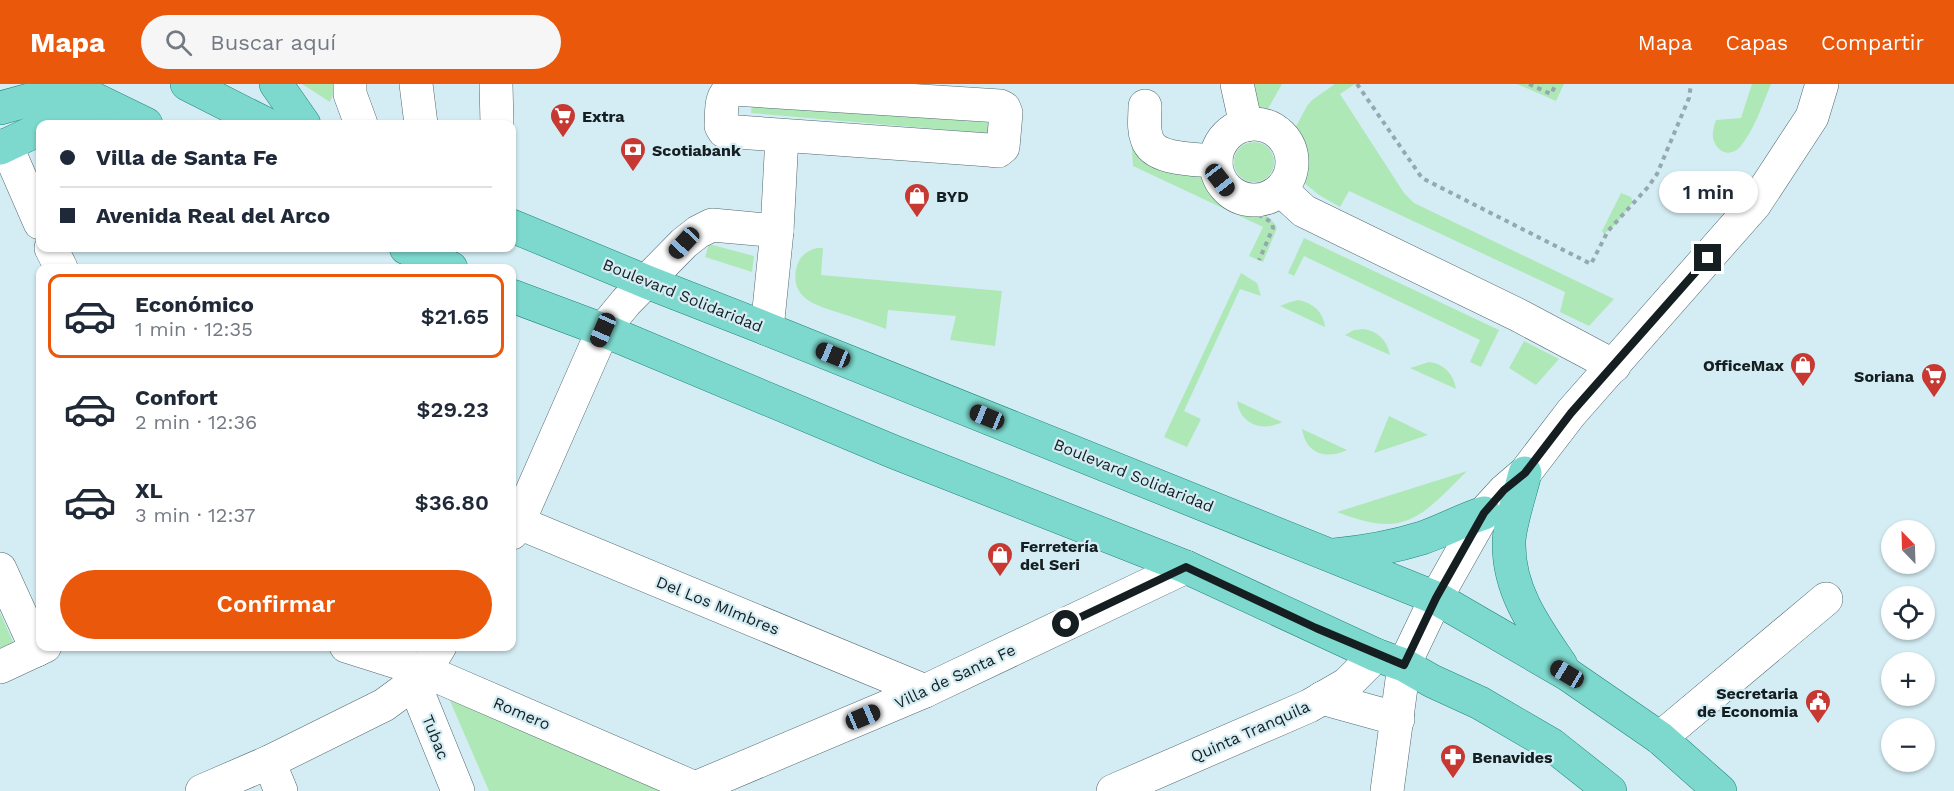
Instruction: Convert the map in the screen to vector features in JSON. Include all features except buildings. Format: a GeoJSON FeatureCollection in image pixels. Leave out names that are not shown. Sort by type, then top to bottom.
{"type":"FeatureCollection","features":[{"type":"Feature","properties":{"kind":"main road"},"geometry":{"type":"LineString","coordinates":[[65,84],[138,120]]}},
{"type":"Feature","properties":{"kind":"main road"},"geometry":{"type":"LineString","coordinates":[[186,84],[258,120]]}},
{"type":"Feature","properties":{"kind":"main road"},"geometry":{"type":"LineString","coordinates":[[276,84],[301,120]]}},
{"type":"Feature","properties":{"kind":"main road"},"geometry":{"type":"LineString","coordinates":[[0,108],[40,97],[100,102]]}},
{"type":"Feature","properties":{"kind":"main road"},"geometry":{"type":"LineString","coordinates":[[60,120],[100,102]]}},
{"type":"Feature","properties":{"kind":"main road"},"geometry":{"type":"LineString","coordinates":[[3,146],[36,131]]}},
{"type":"Feature","properties":{"kind":"main road","name":"Boulevard Solidaridad"},"geometry":{"type":"LineString","coordinates":[[516,228],[646,282],[767,328],[1436,598],[1567,674],[1660,738],[1720,791]]}},
{"type":"Feature","properties":{"kind":"main road"},"geometry":{"type":"LineString","coordinates":[[415,252],[442,264]]}},
{"type":"Feature","properties":{"kind":"main road"},"geometry":{"type":"LineString","coordinates":[[516,297],[603,330],[894,452],[1186,567],[1480,703],[1552,745],[1610,791]]}},
{"type":"Feature","properties":{"kind":"main road"},"geometry":{"type":"LineString","coordinates":[[1525,473],[1508,543],[1513,582],[1527,615],[1567,674]]}},
{"type":"Feature","properties":{"kind":"main road"},"geometry":{"type":"LineString","coordinates":[[1333,555],[1373,551],[1424,537],[1461,520],[1484,513]]}},
{"type":"Feature","properties":{"kind":"street"},"geometry":{"type":"LineString","coordinates":[[350,84],[350,94],[360,120]]}},
{"type":"Feature","properties":{"kind":"street"},"geometry":{"type":"LineString","coordinates":[[416,84],[420,120]]}},
{"type":"Feature","properties":{"kind":"street"},"geometry":{"type":"LineString","coordinates":[[496,84],[497,120]]}},
{"type":"Feature","properties":{"kind":"street"},"geometry":{"type":"LineString","coordinates":[[1237,84],[1246,126]]}},
{"type":"Feature","properties":{"kind":"street"},"geometry":{"type":"LineString","coordinates":[[1388,791],[1398,719],[1390,660],[1436,598],[1484,513],[1504,490],[1525,473],[1571,413],[1755,204],[1812,117],[1822,84]]}},
{"type":"Feature","properties":{"kind":"street"},"geometry":{"type":"LineString","coordinates":[[733,89],[1000,106],[1006,113],[1004,147],[998,151],[782,136],[724,131],[721,126],[723,96],[727,91],[733,89]]}},
{"type":"Feature","properties":{"kind":"street"},"geometry":{"type":"LineString","coordinates":[[1145,106],[1147,141],[1153,149],[1173,157],[1216,161]]}},
{"type":"Feature","properties":{"kind":"street"},"geometry":{"type":"LineString","coordinates":[[1252,124],[1265,126],[1277,132],[1287,142],[1291,154],[1292,167],[1288,180],[1281,190],[1267,198],[1252,201],[1228,190],[1220,180],[1216,161],[1218,148],[1227,135],[1239,127],[1246,126],[1252,124]]}},
{"type":"Feature","properties":{"kind":"street"},"geometry":{"type":"LineString","coordinates":[[767,328],[777,231],[782,136]]}},
{"type":"Feature","properties":{"kind":"street"},"geometry":{"type":"LineString","coordinates":[[3,146],[36,215]]}},
{"type":"Feature","properties":{"kind":"street"},"geometry":{"type":"LineString","coordinates":[[1281,190],[1304,211],[1509,311],[1614,366]]}},
{"type":"Feature","properties":{"kind":"street"},"geometry":{"type":"LineString","coordinates":[[516,521],[603,330],[626,302],[684,243],[712,225],[777,231]]}},
{"type":"Feature","properties":{"kind":"street","name":"Del Los MImbres"},"geometry":{"type":"LineString","coordinates":[[516,526],[925,691]]}},
{"type":"Feature","properties":{"kind":"street","name":"Villa de Santa Fe"},"geometry":{"type":"LineString","coordinates":[[692,790],[925,691],[1186,567]]}},
{"type":"Feature","properties":{"kind":"street"},"geometry":{"type":"LineString","coordinates":[[0,569],[36,638]]}},
{"type":"Feature","properties":{"kind":"street"},"geometry":{"type":"LineString","coordinates":[[1660,738],[1826,599]]}},
{"type":"Feature","properties":{"kind":"street"},"geometry":{"type":"LineString","coordinates":[[0,667],[36,650]]}},
{"type":"Feature","properties":{"kind":"street","name":"Romero"},"geometry":{"type":"LineString","coordinates":[[365,651],[426,667],[692,790]]}},
{"type":"Feature","properties":{"kind":"street","name":"Quinta Tranquila"},"geometry":{"type":"LineString","coordinates":[[1113,791],[1309,706],[1390,660]]}},
{"type":"Feature","properties":{"kind":"street"},"geometry":{"type":"LineString","coordinates":[[202,791],[275,776],[384,705],[426,667]]}},
{"type":"Feature","properties":{"kind":"street","name":"Tubac"},"geometry":{"type":"LineString","coordinates":[[426,667],[458,791]]}},
{"type":"Feature","properties":{"kind":"street"},"geometry":{"type":"LineString","coordinates":[[1322,698],[1398,719]]}},
{"type":"Feature","properties":{"kind":"path"},"geometry":{"type":"LineString","coordinates":[[1357,84],[1422,178],[1591,264],[1608,231],[1657,174],[1689,98],[1691,84]]}},
{"type":"Feature","properties":{"kind":"path"},"geometry":{"type":"LineString","coordinates":[[1529,84],[1551,93],[1556,84]]}},
{"type":"Feature","properties":{"kind":"green space"},"geometry":{"type":"Polygon","coordinates":[[[302,84],[337,84],[330,102],[302,84]]]}},
{"type":"Feature","properties":{"kind":"green space"},"geometry":{"type":"Polygon","coordinates":[[[1253,84],[1282,84],[1265,114],[1261,116],[1258,114],[1253,84]]]}},
{"type":"Feature","properties":{"kind":"green space"},"geometry":{"type":"Polygon","coordinates":[[[1335,84],[1355,84],[1340,94],[1404,193],[1414,203],[1614,299],[1589,326],[1560,312],[1565,292],[1349,191],[1340,207],[1319,195],[1303,182],[1302,156],[1294,138],[1294,130],[1312,100],[1335,84]]]}},
{"type":"Feature","properties":{"kind":"green space"},"geometry":{"type":"Polygon","coordinates":[[[1517,84],[1564,84],[1556,101],[1517,84]]]}},
{"type":"Feature","properties":{"kind":"green space"},"geometry":{"type":"Polygon","coordinates":[[[1752,84],[1771,84],[1750,133],[1736,150],[1724,152],[1717,147],[1713,138],[1716,120],[1741,118],[1752,84]]]}},
{"type":"Feature","properties":{"kind":"green space"},"geometry":{"type":"Polygon","coordinates":[[[1129,102],[1137,102],[1137,126],[1199,162],[1209,171],[1220,193],[1229,202],[1262,214],[1273,222],[1277,228],[1263,262],[1249,256],[1263,227],[1133,166],[1129,102]]]}},
{"type":"Feature","properties":{"kind":"green space"},"geometry":{"type":"Polygon","coordinates":[[[752,104],[995,123],[994,134],[751,113],[752,104]]]}},
{"type":"Feature","properties":{"kind":"green space"},"geometry":{"type":"Polygon","coordinates":[[[1254,142],[1262,143],[1268,148],[1273,154],[1273,170],[1268,176],[1262,181],[1254,182],[1246,181],[1240,176],[1235,170],[1234,162],[1235,154],[1240,148],[1246,143],[1254,142]]]}},
{"type":"Feature","properties":{"kind":"green space"},"geometry":{"type":"Polygon","coordinates":[[[1621,193],[1631,197],[1633,202],[1616,224],[1604,234],[1602,231],[1621,193]]]}},
{"type":"Feature","properties":{"kind":"green space"},"geometry":{"type":"Polygon","coordinates":[[[1304,238],[1499,330],[1481,367],[1470,362],[1480,340],[1304,256],[1294,276],[1288,273],[1304,238]]]}},
{"type":"Feature","properties":{"kind":"green space"},"geometry":{"type":"Polygon","coordinates":[[[709,244],[754,256],[752,272],[705,257],[709,244]]]}},
{"type":"Feature","properties":{"kind":"green space"},"geometry":{"type":"Polygon","coordinates":[[[817,248],[823,248],[821,275],[1002,291],[995,346],[950,340],[956,316],[888,310],[886,329],[810,302],[798,289],[795,281],[796,270],[803,256],[817,248]]]}},
{"type":"Feature","properties":{"kind":"green space"},"geometry":{"type":"Polygon","coordinates":[[[1241,273],[1257,283],[1261,296],[1240,289],[1184,411],[1201,419],[1187,447],[1164,437],[1241,273]]]}},
{"type":"Feature","properties":{"kind":"green space"},"geometry":{"type":"Polygon","coordinates":[[[1298,300],[1308,303],[1320,312],[1325,327],[1280,306],[1298,300]]]}},
{"type":"Feature","properties":{"kind":"green space"},"geometry":{"type":"Polygon","coordinates":[[[1363,329],[1381,337],[1390,355],[1345,335],[1354,330],[1363,329]]]}},
{"type":"Feature","properties":{"kind":"green space"},"geometry":{"type":"Polygon","coordinates":[[[1524,341],[1559,359],[1536,385],[1509,368],[1524,341]]]}},
{"type":"Feature","properties":{"kind":"green space"},"geometry":{"type":"Polygon","coordinates":[[[1429,362],[1447,370],[1453,378],[1456,389],[1410,368],[1429,362]]]}},
{"type":"Feature","properties":{"kind":"green space"},"geometry":{"type":"Polygon","coordinates":[[[1237,401],[1282,422],[1267,426],[1254,424],[1243,416],[1237,401]]]}},
{"type":"Feature","properties":{"kind":"green space"},"geometry":{"type":"Polygon","coordinates":[[[1389,416],[1428,435],[1374,453],[1389,416]]]}},
{"type":"Feature","properties":{"kind":"green space"},"geometry":{"type":"Polygon","coordinates":[[[1302,429],[1347,450],[1332,454],[1318,453],[1308,444],[1302,429]]]}},
{"type":"Feature","properties":{"kind":"green space"},"geometry":{"type":"Polygon","coordinates":[[[1467,471],[1423,512],[1410,519],[1379,524],[1337,512],[1467,471]]]}},
{"type":"Feature","properties":{"kind":"green space"},"geometry":{"type":"Polygon","coordinates":[[[0,613],[15,646],[0,653],[0,613]]]}},
{"type":"Feature","properties":{"kind":"green space"},"geometry":{"type":"Polygon","coordinates":[[[441,680],[684,791],[489,791],[441,680]]]}},
{"type":"Feature","properties":{"kind":"place","name":"Extra"},"geometry":{"type":"Point","coordinates":[563,139]}},
{"type":"Feature","properties":{"kind":"place","name":"Scotiabank"},"geometry":{"type":"Point","coordinates":[633,173]}},
{"type":"Feature","properties":{"kind":"place","name":"BYD"},"geometry":{"type":"Point","coordinates":[917,219]}},
{"type":"Feature","properties":{"kind":"place","name":"OfficeMax"},"geometry":{"type":"Point","coordinates":[1803,388]}},
{"type":"Feature","properties":{"kind":"place","name":"Soriana"},"geometry":{"type":"Point","coordinates":[1934,399]}},
{"type":"Feature","properties":{"kind":"place","name":"Ferretería del Seri"},"geometry":{"type":"Point","coordinates":[1000,578]}},
{"type":"Feature","properties":{"kind":"place","name":"Secretaria de Economia"},"geometry":{"type":"Point","coordinates":[1818,725]}},
{"type":"Feature","properties":{"kind":"place","name":"Benavides"},"geometry":{"type":"Point","coordinates":[1453,780]}},
{"type":"Feature","properties":{"kind":"route"},"geometry":{"type":"LineString","coordinates":[[1066,624],[1186,567],[1376,655],[1404,665],[1436,598],[1484,513],[1504,490],[1525,473],[1571,413],[1708,258]]}}]}
